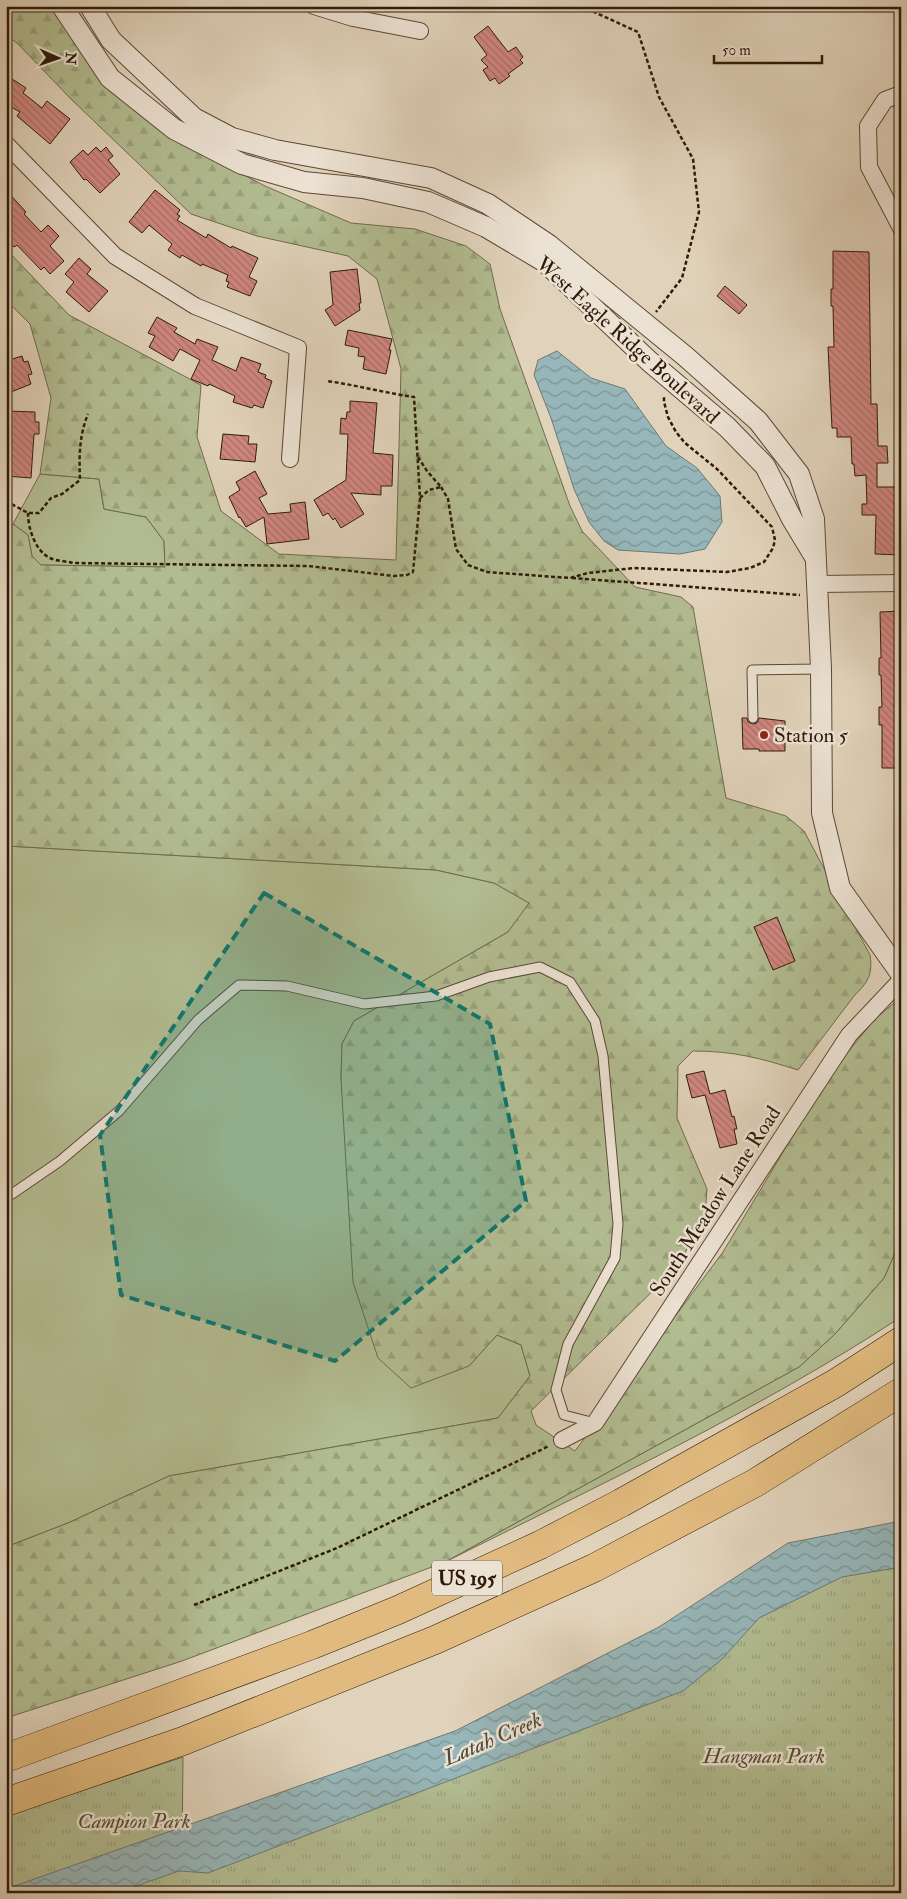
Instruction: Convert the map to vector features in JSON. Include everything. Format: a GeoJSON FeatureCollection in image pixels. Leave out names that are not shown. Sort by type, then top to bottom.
{"type":"FeatureCollection","features":[{"type":"Feature","properties":{"kind":"highway","name":"US 195"},"geometry":{"type":"LineString","coordinates":[[6,1758],[398,1610],[540,1544],[621,1503],[836,1383],[901,1341]]}},
{"type":"Feature","properties":{"kind":"highway","name":"US 195"},"geometry":{"type":"LineString","coordinates":[[6,1802],[183,1742],[435,1640],[576,1576],[755,1482],[901,1392]]}},
{"type":"Feature","properties":{"kind":"street","name":"West Eagle Ridge Boulevard"},"geometry":{"type":"LineString","coordinates":[[62,6],[110,78],[174,129],[242,164],[304,182],[363,188],[428,202],[486,227],[545,262],[648,361],[726,427],[765,466],[792,519],[815,557]]}},
{"type":"Feature","properties":{"kind":"street","name":"West Eagle Ridge Boulevard"},"geometry":{"type":"LineString","coordinates":[[90,6],[111,40],[194,118],[232,138],[275,150],[431,178],[488,204],[549,245],[685,356],[758,421],[799,474],[814,519],[818,584],[822,814],[840,888],[901,974]]}},
{"type":"Feature","properties":{"kind":"street"},"geometry":{"type":"LineString","coordinates":[[314,6],[353,18],[420,31]]}},
{"type":"Feature","properties":{"kind":"street"},"geometry":{"type":"LineString","coordinates":[[901,94],[885,100],[868,126],[869,167],[901,228]]}},
{"type":"Feature","properties":{"kind":"street"},"geometry":{"type":"LineString","coordinates":[[6,144],[115,256],[195,306],[298,348],[290,459]]}},
{"type":"Feature","properties":{"kind":"street"},"geometry":{"type":"LineString","coordinates":[[818,584],[901,583]]}},
{"type":"Feature","properties":{"kind":"street","name":"South Meadow Lane Road"},"geometry":{"type":"LineString","coordinates":[[562,1440],[595,1423],[849,1035],[901,980]]}},
{"type":"Feature","properties":{"kind":"lane"},"geometry":{"type":"LineString","coordinates":[[753,718],[752,670],[820,669]]}},
{"type":"Feature","properties":{"kind":"lane"},"geometry":{"type":"LineString","coordinates":[[6,1194],[12,1194],[60,1161],[119,1111],[198,1020],[238,985],[287,986],[364,1004],[436,996],[489,977],[540,968],[570,982],[595,1021],[604,1056],[618,1224],[615,1258],[568,1344],[556,1390],[564,1415],[595,1423]]}},
{"type":"Feature","properties":{"kind":"path"},"geometry":{"type":"LineString","coordinates":[[581,6],[638,32],[659,97],[693,159],[699,212],[682,278],[646,324]]}},
{"type":"Feature","properties":{"kind":"path"},"geometry":{"type":"LineString","coordinates":[[28,513],[28,523],[41,553],[51,559],[73,563],[308,566],[394,576],[413,572],[420,498],[414,397],[389,394],[365,387],[327,381]]}},
{"type":"Feature","properties":{"kind":"path"},"geometry":{"type":"LineString","coordinates":[[570,578],[588,573],[634,568],[727,572],[750,568],[764,562],[773,548],[775,540],[772,527],[717,469],[685,443],[676,432],[668,417],[664,395]]}},
{"type":"Feature","properties":{"kind":"path"},"geometry":{"type":"LineString","coordinates":[[6,501],[28,513],[39,513],[51,498],[62,494],[80,480],[79,449],[83,426],[88,414]]}},
{"type":"Feature","properties":{"kind":"path"},"geometry":{"type":"LineString","coordinates":[[418,456],[427,472],[441,486],[448,499],[456,549],[468,565],[487,572],[800,595]]}},
{"type":"Feature","properties":{"kind":"path"},"geometry":{"type":"LineString","coordinates":[[420,498],[428,490],[441,486]]}},
{"type":"Feature","properties":{"kind":"path"},"geometry":{"type":"LineString","coordinates":[[194,1605],[337,1548],[562,1440]]}},
{"type":"Feature","properties":{"kind":"path"},"geometry":{"type":"LineString","coordinates":[[330,1893],[340,1890],[368,1893]]}},
{"type":"Feature","properties":{"kind":"highlighted area"},"geometry":{"type":"Polygon","coordinates":[[[264,893],[490,1024],[526,1201],[335,1361],[121,1295],[100,1135],[264,893]]]}},
{"type":"Feature","properties":{"kind":"green space"},"geometry":{"type":"Polygon","coordinates":[[[6,6],[52,6],[95,73],[208,156],[265,186],[351,223],[415,229],[466,246],[490,264],[500,309],[570,506],[582,531],[635,587],[681,597],[693,607],[726,798],[786,816],[804,831],[870,955],[871,968],[866,982],[798,1070],[747,1056],[708,1051],[693,1051],[678,1066],[677,1118],[707,1189],[705,1214],[678,1266],[531,1411],[536,1425],[575,1451],[723,1252],[830,1074],[874,1020],[901,997],[901,1239],[884,1278],[835,1334],[799,1367],[445,1562],[182,1661],[6,1718],[6,1547],[68,1523],[169,1476],[498,1418],[530,1376],[521,1345],[497,1335],[469,1366],[411,1388],[378,1358],[353,1282],[341,1079],[342,1044],[354,1021],[508,932],[529,903],[494,883],[436,870],[6,846],[6,535],[13,524],[28,535],[32,556],[41,565],[165,567],[164,541],[146,517],[104,509],[99,479],[40,474],[51,398],[30,324],[6,300],[6,249],[69,315],[201,385],[197,437],[221,511],[279,554],[396,560],[401,369],[377,279],[348,256],[257,236],[191,214],[72,100],[17,43],[6,35],[6,6]]]}},
{"type":"Feature","properties":{"kind":"green space"},"geometry":{"type":"Polygon","coordinates":[[[40,474],[99,479],[104,509],[146,517],[164,541],[165,567],[41,565],[32,556],[28,535],[13,524],[40,474]]]}},
{"type":"Feature","properties":{"kind":"green space"},"geometry":{"type":"Polygon","coordinates":[[[6,846],[436,870],[494,883],[530,903],[508,932],[354,1021],[342,1044],[341,1079],[469,1366],[497,1335],[521,1345],[530,1376],[498,1418],[169,1476],[68,1523],[6,1547],[6,846]]]}},
{"type":"Feature","properties":{"kind":"green space"},"geometry":{"type":"Polygon","coordinates":[[[901,1239],[901,1317],[846,1352],[734,1416],[619,1476],[445,1562],[799,1367],[835,1334],[884,1278],[901,1239]]]}},
{"type":"Feature","properties":{"kind":"green space","name":"Hangman Park"},"geometry":{"type":"Polygon","coordinates":[[[901,1546],[901,1893],[6,1893],[6,1816],[183,1757],[182,1853],[901,1546]]]}},
{"type":"Feature","properties":{"kind":"water"},"geometry":{"type":"Polygon","coordinates":[[[557,351],[591,378],[625,389],[666,446],[697,468],[720,496],[722,522],[705,549],[680,554],[618,550],[604,541],[589,522],[574,489],[551,418],[534,375],[538,360],[557,351]]]}},
{"type":"Feature","properties":{"kind":"water","name":"Latah Creek"},"geometry":{"type":"Polygon","coordinates":[[[901,1521],[901,1567],[842,1577],[759,1618],[721,1660],[683,1691],[208,1873],[179,1871],[116,1893],[6,1893],[6,1889],[455,1731],[659,1627],[788,1543],[901,1521]]]}},
{"type":"Feature","properties":{"kind":"building"},"geometry":{"type":"Polygon","coordinates":[[[488,26],[508,52],[516,47],[523,57],[520,60],[523,63],[508,74],[510,76],[499,84],[495,78],[490,81],[483,70],[488,67],[481,60],[487,55],[474,37],[488,26]]]}},
{"type":"Feature","properties":{"kind":"building"},"geometry":{"type":"Polygon","coordinates":[[[6,75],[26,88],[23,93],[42,108],[47,101],[70,119],[50,144],[17,116],[20,112],[6,104],[6,75]]]}},
{"type":"Feature","properties":{"kind":"building"},"geometry":{"type":"Polygon","coordinates":[[[96,147],[101,152],[106,147],[113,156],[108,160],[120,174],[100,193],[86,179],[84,180],[70,162],[83,150],[88,155],[96,147]]]}},
{"type":"Feature","properties":{"kind":"building"},"geometry":{"type":"Polygon","coordinates":[[[6,190],[26,212],[24,214],[41,232],[48,225],[59,236],[50,246],[64,261],[50,274],[44,267],[41,270],[17,245],[14,247],[6,239],[6,190]]]}},
{"type":"Feature","properties":{"kind":"building"},"geometry":{"type":"Polygon","coordinates":[[[155,190],[180,210],[177,214],[180,216],[177,220],[206,238],[208,234],[231,248],[232,246],[258,258],[249,277],[257,281],[250,296],[227,287],[229,282],[226,281],[228,275],[202,264],[201,266],[182,255],[180,258],[168,250],[172,244],[149,225],[142,233],[129,222],[155,190]]]}},
{"type":"Feature","properties":{"kind":"building"},"geometry":{"type":"Polygon","coordinates":[[[833,251],[869,252],[871,404],[877,404],[878,446],[887,446],[888,463],[877,463],[877,487],[901,487],[901,555],[875,554],[876,515],[862,515],[862,504],[867,504],[866,475],[855,476],[854,464],[852,464],[851,437],[837,437],[837,428],[832,428],[828,347],[834,347],[833,306],[831,306],[833,251]]]}},
{"type":"Feature","properties":{"kind":"building"},"geometry":{"type":"Polygon","coordinates":[[[79,258],[91,269],[87,274],[108,291],[89,312],[66,292],[74,282],[65,274],[79,258]]]}},
{"type":"Feature","properties":{"kind":"building"},"geometry":{"type":"Polygon","coordinates":[[[357,269],[361,303],[359,303],[360,310],[335,326],[325,310],[333,305],[330,272],[357,269]]]}},
{"type":"Feature","properties":{"kind":"building"},"geometry":{"type":"Polygon","coordinates":[[[725,286],[747,305],[739,314],[717,296],[725,286]]]}},
{"type":"Feature","properties":{"kind":"building"},"geometry":{"type":"Polygon","coordinates":[[[157,317],[177,328],[174,332],[195,344],[197,339],[218,347],[212,360],[236,371],[241,357],[261,364],[258,372],[266,375],[265,378],[272,381],[263,408],[254,405],[252,408],[233,402],[235,396],[209,384],[208,386],[191,379],[200,360],[180,349],[173,361],[149,347],[155,336],[148,333],[157,317]]]}},
{"type":"Feature","properties":{"kind":"building"},"geometry":{"type":"Polygon","coordinates":[[[348,330],[392,339],[386,374],[363,369],[365,357],[358,356],[359,348],[345,345],[348,330]]]}},
{"type":"Feature","properties":{"kind":"building"},"geometry":{"type":"Polygon","coordinates":[[[22,356],[24,362],[28,361],[32,374],[28,375],[31,384],[6,394],[6,361],[22,356]]]}},
{"type":"Feature","properties":{"kind":"building"},"geometry":{"type":"Polygon","coordinates":[[[350,401],[377,403],[373,453],[393,455],[392,486],[381,486],[381,495],[351,493],[364,514],[341,528],[335,518],[333,520],[328,513],[323,516],[314,500],[346,480],[348,434],[340,434],[341,418],[346,419],[347,412],[350,412],[350,401]]]}},
{"type":"Feature","properties":{"kind":"building"},"geometry":{"type":"Polygon","coordinates":[[[6,411],[35,412],[35,422],[39,422],[39,434],[34,434],[31,478],[6,476],[6,411]]]}},
{"type":"Feature","properties":{"kind":"building"},"geometry":{"type":"Polygon","coordinates":[[[223,434],[249,436],[248,444],[257,444],[255,462],[220,459],[223,434]]]}},
{"type":"Feature","properties":{"kind":"building"},"geometry":{"type":"Polygon","coordinates":[[[255,471],[267,494],[259,498],[268,514],[291,512],[290,504],[305,502],[309,539],[267,544],[264,517],[246,527],[239,518],[229,497],[240,490],[236,482],[255,471]]]}},
{"type":"Feature","properties":{"kind":"building"},"geometry":{"type":"Polygon","coordinates":[[[901,611],[901,768],[882,768],[882,725],[879,725],[879,707],[882,707],[881,675],[879,675],[879,658],[881,658],[880,612],[901,611]]]}},
{"type":"Feature","properties":{"kind":"building","name":"Station 5"},"geometry":{"type":"Polygon","coordinates":[[[742,718],[747,718],[748,722],[753,724],[757,723],[759,718],[785,721],[785,751],[743,749],[742,718]]]}},
{"type":"Feature","properties":{"kind":"building"},"geometry":{"type":"Polygon","coordinates":[[[777,917],[795,961],[773,970],[754,927],[777,917]]]}},
{"type":"Feature","properties":{"kind":"building"},"geometry":{"type":"Polygon","coordinates":[[[704,1071],[710,1094],[725,1090],[737,1129],[734,1129],[737,1144],[720,1148],[705,1095],[692,1098],[686,1075],[704,1071]]]}},
{"type":"Feature","properties":{"kind":"place","name":"Station 5"},"geometry":{"type":"Point","coordinates":[764,735]}},
{"type":"Feature","properties":{"kind":"park label","name":"Campion Park"},"geometry":{"type":"Point","coordinates":[134,1821]}}]}
